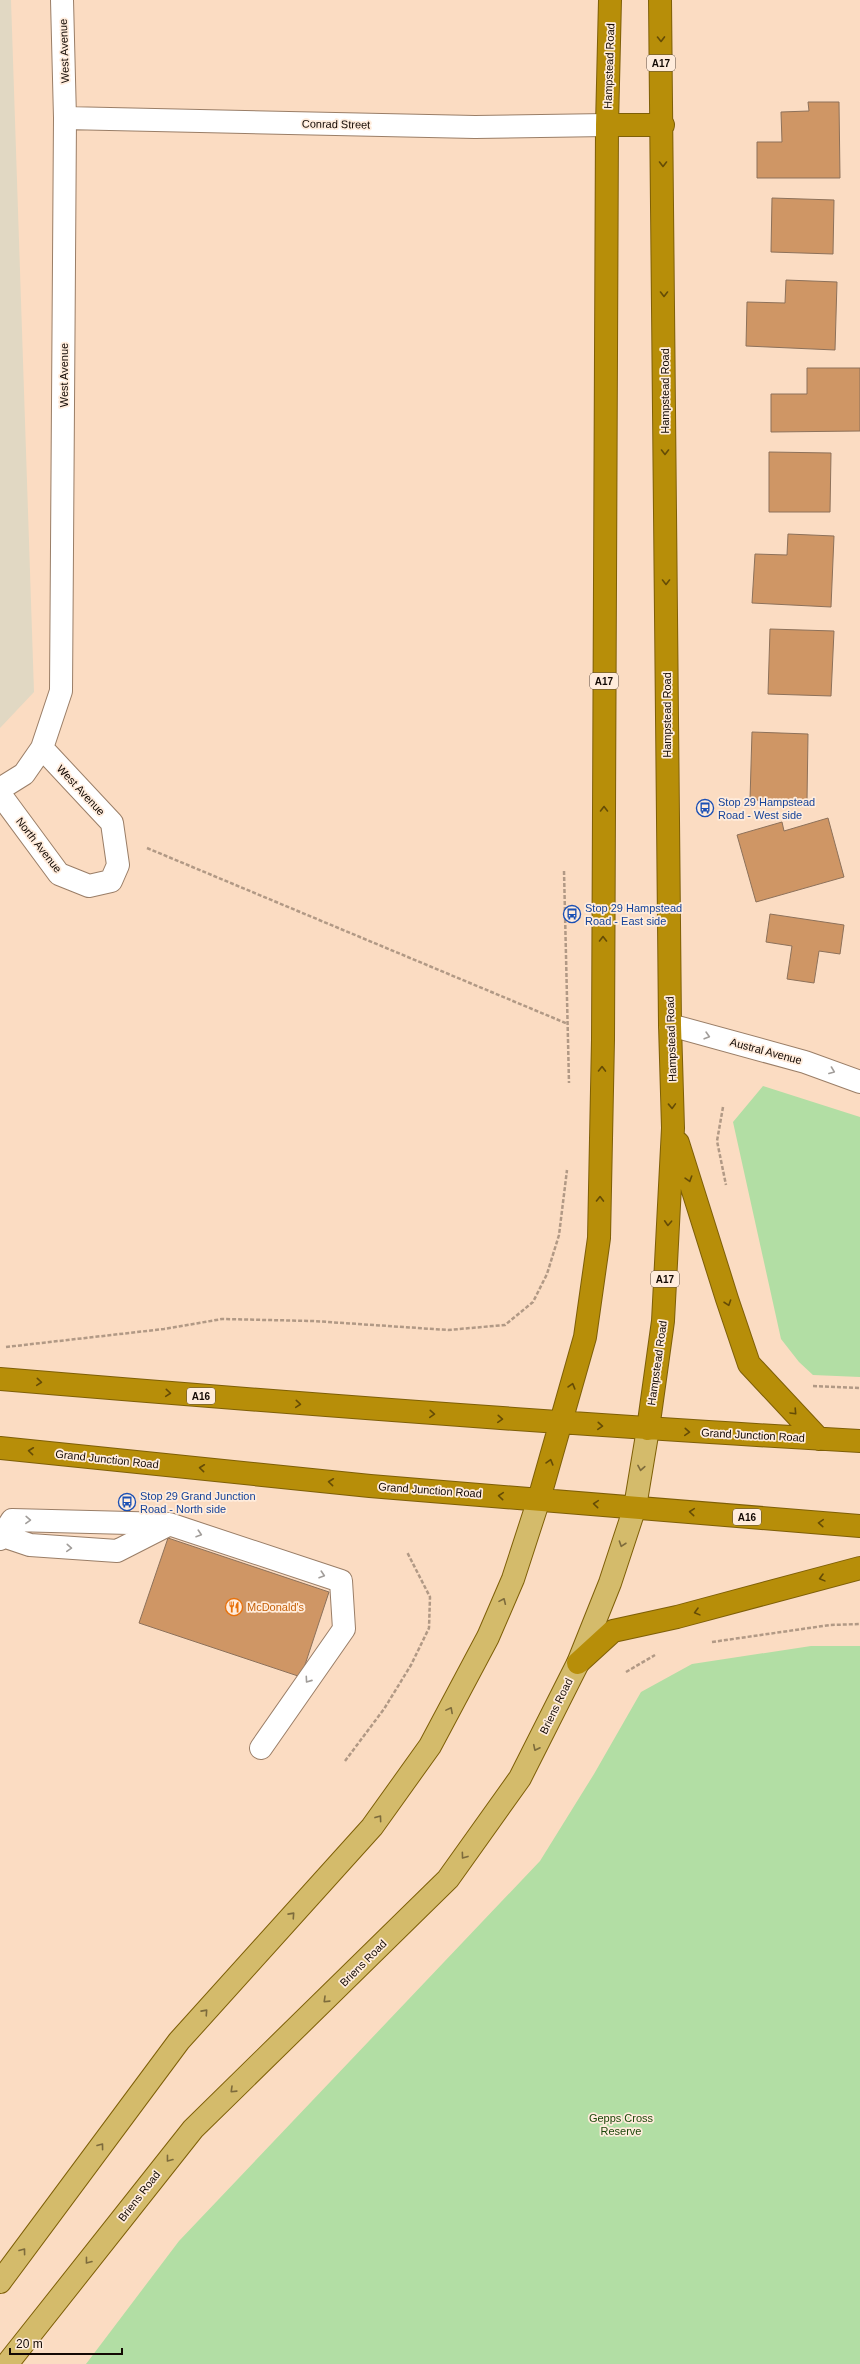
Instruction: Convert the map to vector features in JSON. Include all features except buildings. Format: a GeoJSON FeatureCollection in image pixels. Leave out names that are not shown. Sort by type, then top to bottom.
{"type":"FeatureCollection","features":[{"type":"Feature","properties":{"kind":"highway","name":"Hampstead Road"},"geometry":{"type":"LineString","coordinates":[[561,1423],[585,1337],[599,1238],[603,1040],[607,125],[610,0]]}},
{"type":"Feature","properties":{"kind":"highway","name":"Hampstead Road"},"geometry":{"type":"LineString","coordinates":[[648,1429],[663,1321],[673,1128],[670,1025],[663,126],[660,0]]}},
{"type":"Feature","properties":{"kind":"highway"},"geometry":{"type":"LineString","coordinates":[[607,125],[663,126]]}},
{"type":"Feature","properties":{"kind":"highway"},"geometry":{"type":"LineString","coordinates":[[673,1128],[749,1364],[818,1439]]}},
{"type":"Feature","properties":{"kind":"highway","name":"Grand Junction Road"},"geometry":{"type":"LineString","coordinates":[[0,1379],[561,1423],[860,1441]]}},
{"type":"Feature","properties":{"kind":"highway","name":"A17"},"geometry":{"type":"LineString","coordinates":[[539,1499],[561,1423]]}},
{"type":"Feature","properties":{"kind":"highway","name":"Grand Junction Road"},"geometry":{"type":"LineString","coordinates":[[0,1448],[370,1486],[860,1526]]}},
{"type":"Feature","properties":{"kind":"highway"},"geometry":{"type":"LineString","coordinates":[[578,1662],[613,1631],[691,1614],[860,1568]]}},
{"type":"Feature","properties":{"kind":"main road","name":"A17"},"geometry":{"type":"LineString","coordinates":[[635,1507],[648,1429]]}},
{"type":"Feature","properties":{"kind":"main road"},"geometry":{"type":"LineString","coordinates":[[0,2282],[179,2041],[372,1827],[430,1746],[488,1637],[513,1579],[539,1499]]}},
{"type":"Feature","properties":{"kind":"main road","name":"Briens Road"},"geometry":{"type":"LineString","coordinates":[[7,2364],[193,2129],[448,1879],[520,1778],[578,1662],[610,1583],[635,1507]]}},
{"type":"Feature","properties":{"kind":"street","name":"West Avenue"},"geometry":{"type":"LineString","coordinates":[[0,789],[24,774],[42,748],[61,691],[65,118],[62,0]]}},
{"type":"Feature","properties":{"kind":"street","name":"Conrad Street"},"geometry":{"type":"LineString","coordinates":[[65,118],[475,127],[607,125]]}},
{"type":"Feature","properties":{"kind":"street","name":"West Avenue"},"geometry":{"type":"LineString","coordinates":[[42,748],[112,823],[118,865],[111,881]]}},
{"type":"Feature","properties":{"kind":"street","name":"North Avenue"},"geometry":{"type":"LineString","coordinates":[[0,794],[59,874],[89,886],[111,881]]}},
{"type":"Feature","properties":{"kind":"street","name":"Austral Avenue"},"geometry":{"type":"LineString","coordinates":[[670,1025],[805,1062],[860,1082]]}},
{"type":"Feature","properties":{"kind":"street"},"geometry":{"type":"LineString","coordinates":[[169,1524],[117,1551],[30,1545],[2,1537],[12,1520],[169,1524],[341,1581],[344,1629],[261,1748]]}},
{"type":"Feature","properties":{"kind":"path"},"geometry":{"type":"LineString","coordinates":[[145,847],[568,1024]]}},
{"type":"Feature","properties":{"kind":"path"},"geometry":{"type":"LineString","coordinates":[[564,871],[569,1085]]}},
{"type":"Feature","properties":{"kind":"path"},"geometry":{"type":"LineString","coordinates":[[723,1107],[717,1141],[726,1187]]}},
{"type":"Feature","properties":{"kind":"path"},"geometry":{"type":"LineString","coordinates":[[0,1347],[164,1330],[222,1319],[314,1321],[448,1330],[505,1325],[533,1302],[547,1274],[559,1235],[567,1169]]}},
{"type":"Feature","properties":{"kind":"path"},"geometry":{"type":"LineString","coordinates":[[809,1386],[860,1388]]}},
{"type":"Feature","properties":{"kind":"path"},"geometry":{"type":"LineString","coordinates":[[345,1761],[384,1709],[411,1665],[429,1628],[430,1598],[407,1552]]}},
{"type":"Feature","properties":{"kind":"path"},"geometry":{"type":"LineString","coordinates":[[706,1642],[830,1625],[860,1624]]}},
{"type":"Feature","properties":{"kind":"path"},"geometry":{"type":"LineString","coordinates":[[626,1672],[657,1654]]}},
{"type":"Feature","properties":{"kind":"shaded area"},"geometry":{"type":"Polygon","coordinates":[[[0,0],[11,0],[34,692],[0,728],[0,0]]]}},
{"type":"Feature","properties":{"kind":"green space"},"geometry":{"type":"Polygon","coordinates":[[[763,1086],[860,1117],[860,1377],[813,1375],[799,1362],[781,1339],[733,1122],[763,1086]]]}},
{"type":"Feature","properties":{"kind":"green space","name":"Gepps Cross Reserve"},"geometry":{"type":"Polygon","coordinates":[[[811,1646],[860,1646],[860,2364],[86,2364],[179,2241],[540,1861],[594,1774],[641,1692],[692,1664],[811,1646]]]}},
{"type":"Feature","properties":{"kind":"place","name":"Stop 29 Hampstead Road - West side"},"geometry":{"type":"Point","coordinates":[705,808]}},
{"type":"Feature","properties":{"kind":"place","name":"Stop 29 Hampstead Road - East side"},"geometry":{"type":"Point","coordinates":[572,914]}},
{"type":"Feature","properties":{"kind":"place","name":"Stop 29 Grand Junction Road - North side"},"geometry":{"type":"Point","coordinates":[127,1502]}},
{"type":"Feature","properties":{"kind":"place","name":"McDonald's"},"geometry":{"type":"Point","coordinates":[234,1607]}}]}
